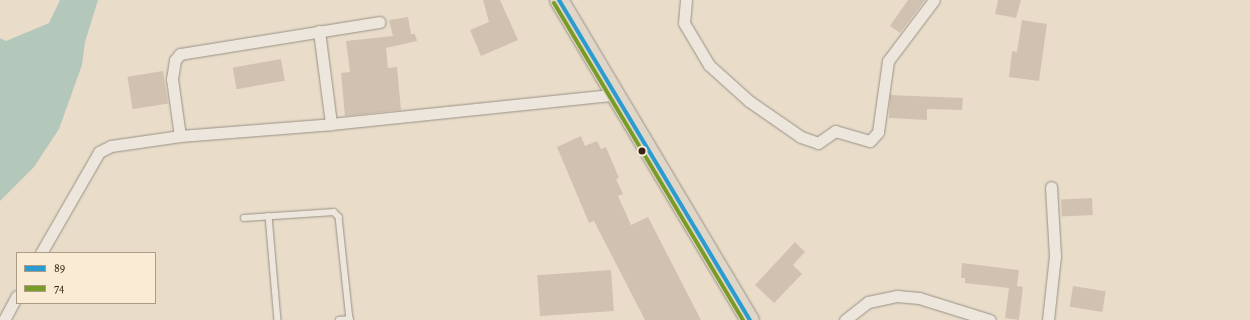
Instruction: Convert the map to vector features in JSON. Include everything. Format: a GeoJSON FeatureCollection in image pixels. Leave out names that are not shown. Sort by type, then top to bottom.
{"type":"FeatureCollection","features":[{"type":"Feature","properties":{"kind":"highway"},"geometry":{"type":"LineString","coordinates":[[559,0],[614,95],[750,320]]}},
{"type":"Feature","properties":{"kind":"street"},"geometry":{"type":"LineString","coordinates":[[686,0],[684,22],[708,65],[749,101],[801,137],[818,142],[835,131],[870,140],[878,132],[888,62],[934,0]]}},
{"type":"Feature","properties":{"kind":"street"},"geometry":{"type":"LineString","coordinates":[[180,136],[172,79],[175,60],[180,54],[379,22]]}},
{"type":"Feature","properties":{"kind":"street"},"geometry":{"type":"LineString","coordinates":[[319,31],[330,124]]}},
{"type":"Feature","properties":{"kind":"street"},"geometry":{"type":"LineString","coordinates":[[42,252],[99,152],[111,146],[180,136],[330,124],[614,95]]}},
{"type":"Feature","properties":{"kind":"street"},"geometry":{"type":"LineString","coordinates":[[1048,320],[1055,256],[1051,187]]}},
{"type":"Feature","properties":{"kind":"street"},"geometry":{"type":"LineString","coordinates":[[845,320],[868,302],[897,296],[919,298],[990,320]]}},
{"type":"Feature","properties":{"kind":"street"},"geometry":{"type":"LineString","coordinates":[[4,320],[16,298]]}},
{"type":"Feature","properties":{"kind":"lane"},"geometry":{"type":"LineString","coordinates":[[244,218],[334,212],[339,217],[350,320],[339,320]]}},
{"type":"Feature","properties":{"kind":"lane"},"geometry":{"type":"LineString","coordinates":[[269,216],[278,320]]}},
{"type":"Feature","properties":{"kind":"shaded area"},"geometry":{"type":"Polygon","coordinates":[[[60,0],[98,0],[85,42],[82,65],[59,129],[34,167],[0,201],[0,38],[6,41],[49,23],[60,0]]]}},
{"type":"Feature","properties":{"kind":"building"},"geometry":{"type":"Polygon","coordinates":[[[483,0],[500,0],[518,40],[481,56],[470,30],[489,22],[483,0]]]}},
{"type":"Feature","properties":{"kind":"building"},"geometry":{"type":"Polygon","coordinates":[[[908,0],[925,0],[900,33],[890,26],[908,0]]]}},
{"type":"Feature","properties":{"kind":"building"},"geometry":{"type":"Polygon","coordinates":[[[998,0],[1021,0],[1016,18],[995,14],[998,0]]]}},
{"type":"Feature","properties":{"kind":"building"},"geometry":{"type":"Polygon","coordinates":[[[408,17],[411,34],[415,34],[417,41],[386,48],[388,68],[397,67],[401,110],[345,116],[341,73],[350,72],[346,41],[393,36],[389,20],[408,17]]]}},
{"type":"Feature","properties":{"kind":"building"},"geometry":{"type":"Polygon","coordinates":[[[1022,20],[1047,24],[1039,81],[1009,77],[1012,51],[1017,52],[1022,20]]]}},
{"type":"Feature","properties":{"kind":"building"},"geometry":{"type":"Polygon","coordinates":[[[281,59],[285,81],[237,89],[233,68],[281,59]]]}},
{"type":"Feature","properties":{"kind":"building"},"geometry":{"type":"Polygon","coordinates":[[[163,71],[168,104],[133,109],[127,77],[163,71]]]}},
{"type":"Feature","properties":{"kind":"building"},"geometry":{"type":"Polygon","coordinates":[[[890,95],[963,98],[962,110],[927,109],[927,120],[889,118],[890,95]]]}},
{"type":"Feature","properties":{"kind":"building"},"geometry":{"type":"Polygon","coordinates":[[[581,136],[585,146],[597,141],[601,149],[606,147],[619,178],[616,179],[623,194],[618,196],[631,225],[648,217],[701,320],[645,320],[594,221],[589,223],[557,147],[581,136]]]}},
{"type":"Feature","properties":{"kind":"building"},"geometry":{"type":"Polygon","coordinates":[[[1092,198],[1093,215],[1062,217],[1061,200],[1092,198]]]}},
{"type":"Feature","properties":{"kind":"building"},"geometry":{"type":"Polygon","coordinates":[[[795,242],[805,252],[793,265],[802,274],[774,303],[755,285],[795,242]]]}},
{"type":"Feature","properties":{"kind":"building"},"geometry":{"type":"Polygon","coordinates":[[[962,263],[1019,270],[1017,286],[1023,287],[1019,320],[1005,318],[1009,288],[965,283],[965,278],[961,278],[962,263]]]}},
{"type":"Feature","properties":{"kind":"building"},"geometry":{"type":"Polygon","coordinates":[[[611,270],[614,311],[540,316],[537,275],[611,270]]]}},
{"type":"Feature","properties":{"kind":"building"},"geometry":{"type":"Polygon","coordinates":[[[1073,286],[1106,291],[1102,312],[1070,307],[1073,286]]]}},
{"type":"Feature","properties":{"kind":"transit line","name":"89"},"geometry":{"type":"LineString","coordinates":[[559,0],[750,320]]}},
{"type":"Feature","properties":{"kind":"transit line","name":"74"},"geometry":{"type":"LineString","coordinates":[[554,3],[743,320]]}}]}
